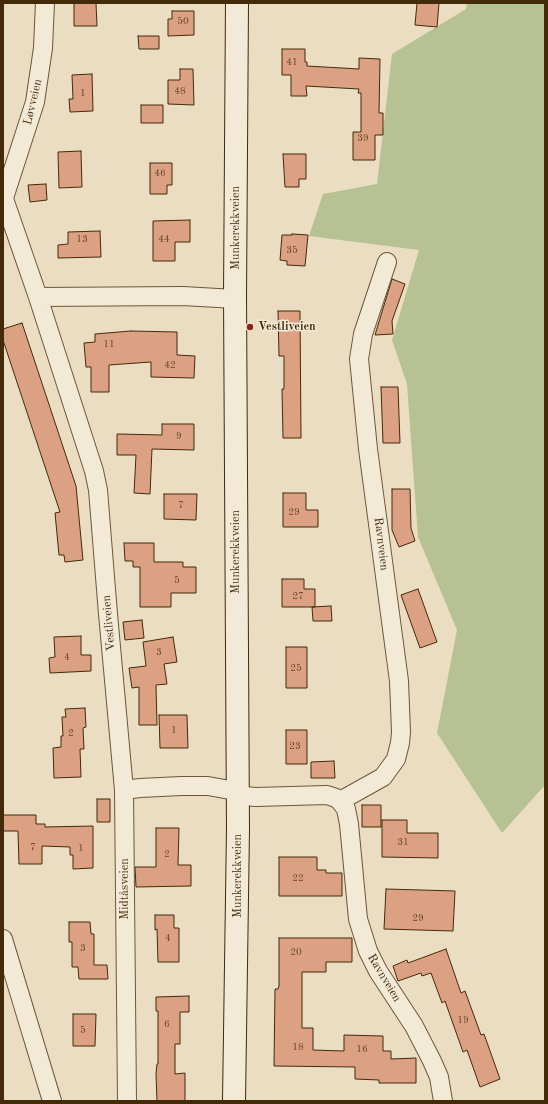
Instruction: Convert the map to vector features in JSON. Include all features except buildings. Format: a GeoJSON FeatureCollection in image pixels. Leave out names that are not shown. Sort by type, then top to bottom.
{"type":"FeatureCollection","features":[{"type":"Feature","properties":{"kind":"main road","name":"Munkerekkveien"},"geometry":{"type":"LineString","coordinates":[[234,1101],[238,837],[236,299],[237,3]]}},
{"type":"Feature","properties":{"kind":"street","name":"Løvveien"},"geometry":{"type":"LineString","coordinates":[[4,197],[35,102],[44,48],[45,3]]}},
{"type":"Feature","properties":{"kind":"street","name":"Vestliveien"},"geometry":{"type":"LineString","coordinates":[[4,197],[15,234],[38,297],[85,439],[97,484],[124,790]]}},
{"type":"Feature","properties":{"kind":"street","name":"Ravnveien"},"geometry":{"type":"LineString","coordinates":[[388,262],[363,334],[359,359],[368,449],[398,680],[400,743],[396,759],[383,777],[340,801],[346,809],[349,824],[358,919],[368,951],[378,971],[414,1026],[432,1061],[439,1077],[443,1101]]}},
{"type":"Feature","properties":{"kind":"street"},"geometry":{"type":"LineString","coordinates":[[38,297],[183,296],[236,299]]}},
{"type":"Feature","properties":{"kind":"street"},"geometry":{"type":"LineString","coordinates":[[124,790],[188,786],[230,790],[237,794],[256,798],[327,795],[340,801]]}},
{"type":"Feature","properties":{"kind":"street","name":"Midtåsveien"},"geometry":{"type":"LineString","coordinates":[[124,790],[126,1101]]}},
{"type":"Feature","properties":{"kind":"street"},"geometry":{"type":"LineString","coordinates":[[3,939],[52,1101]]}},
{"type":"Feature","properties":{"kind":"green space"},"geometry":{"type":"Polygon","coordinates":[[[467,3],[545,3],[545,785],[502,833],[437,733],[457,630],[418,537],[407,384],[392,340],[419,250],[309,236],[323,194],[377,184],[392,54],[466,9],[467,3]]]}},
{"type":"Feature","properties":{"kind":"place","name":"Vestliveien"},"geometry":{"type":"Point","coordinates":[250,327]}}]}
